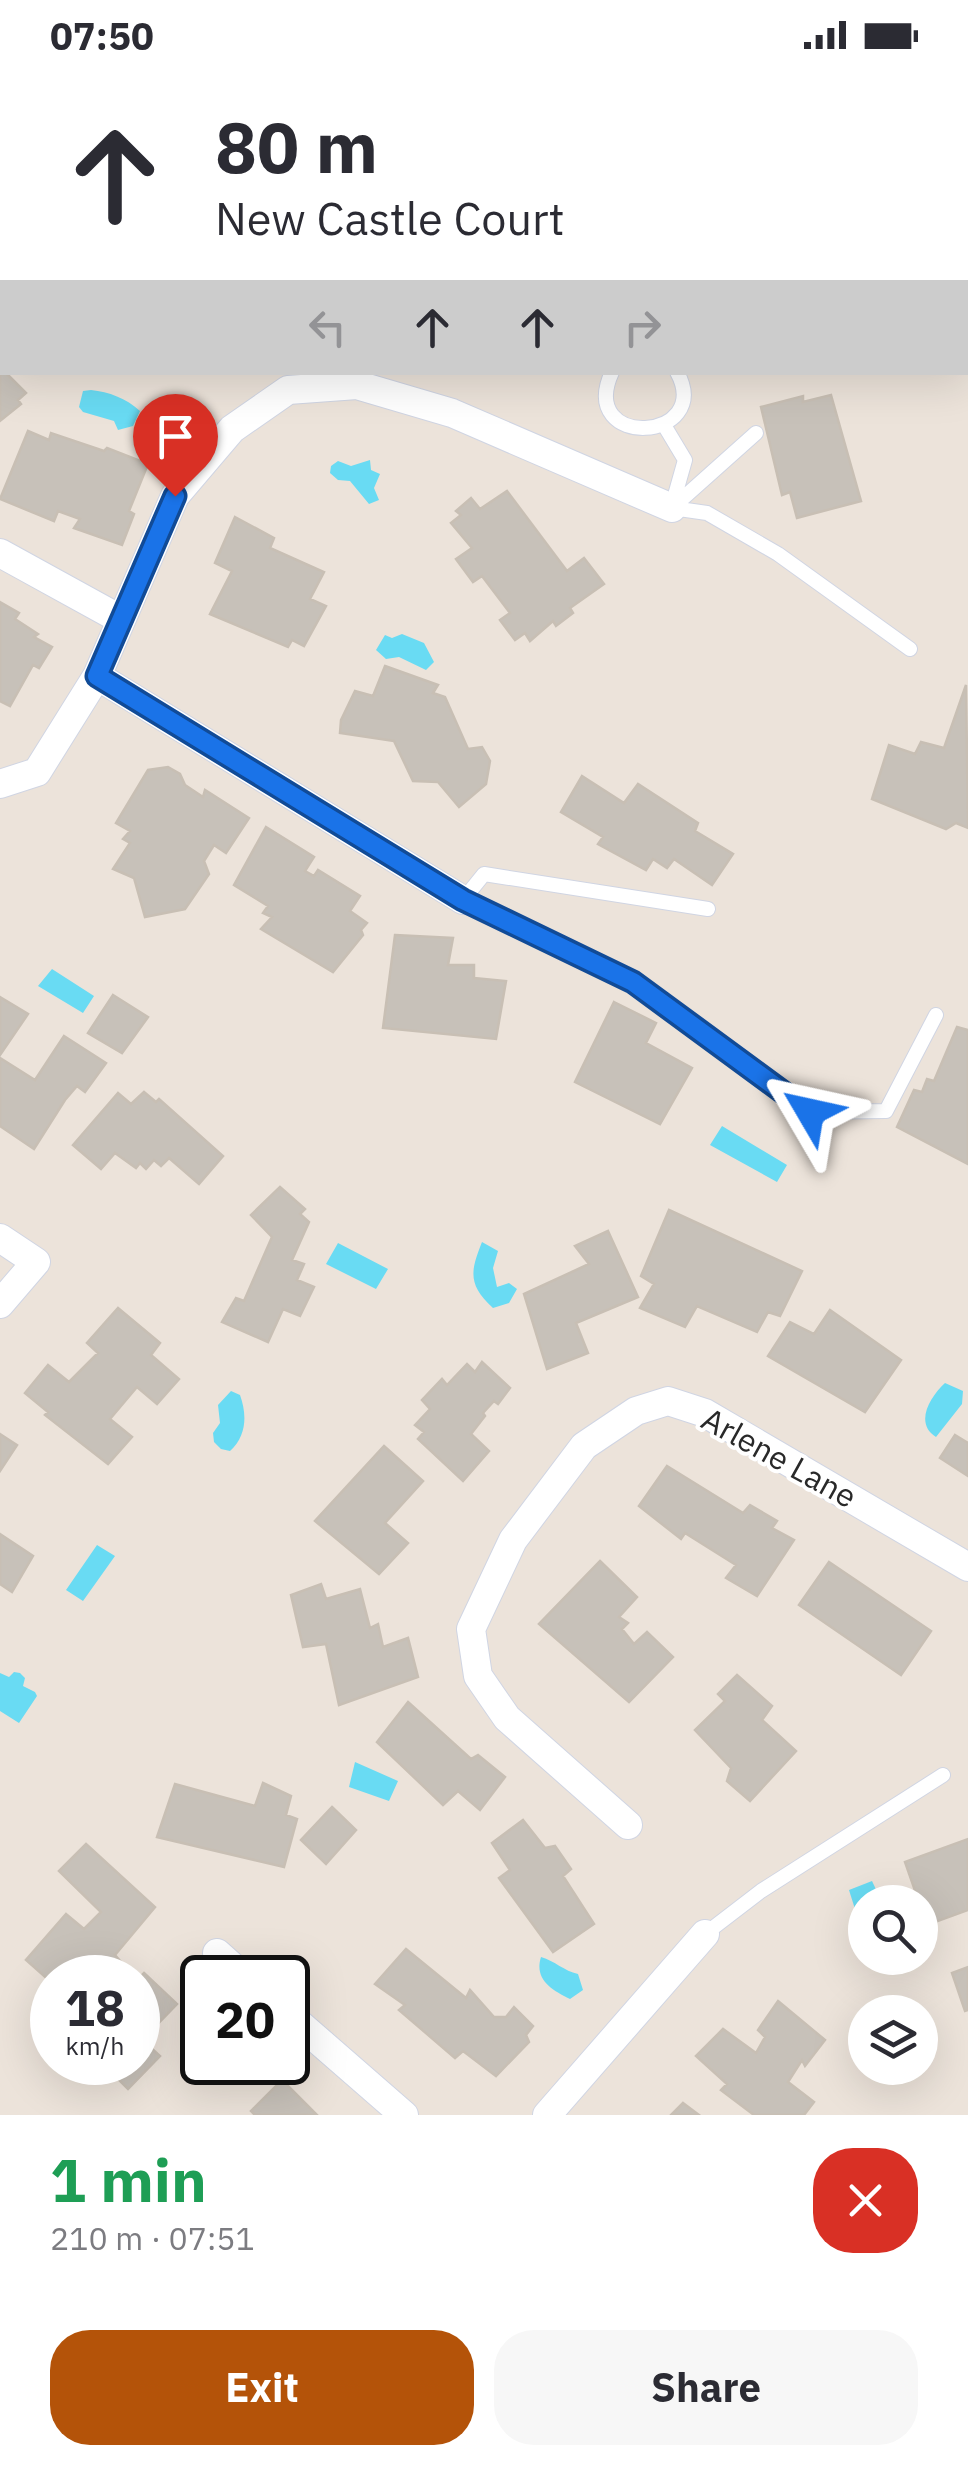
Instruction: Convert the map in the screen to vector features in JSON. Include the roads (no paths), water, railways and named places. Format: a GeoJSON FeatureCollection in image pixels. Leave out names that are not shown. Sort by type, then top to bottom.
{"type":"FeatureCollection","features":[{"type":"Feature","properties":{"kind":"street"},"geometry":{"type":"LineString","coordinates":[[0,784],[37,772],[97,676],[175,496],[232,429],[288,390],[358,385],[452,413],[672,508]]}},
{"type":"Feature","properties":{"kind":"street"},"geometry":{"type":"LineString","coordinates":[[0,553],[120,619]]}},
{"type":"Feature","properties":{"kind":"street"},"geometry":{"type":"LineString","coordinates":[[97,676],[463,900]]}},
{"type":"Feature","properties":{"kind":"street"},"geometry":{"type":"LineString","coordinates":[[0,1238],[36,1262],[0,1304]]}},
{"type":"Feature","properties":{"kind":"street","name":"Arlene Lane"},"geometry":{"type":"LineString","coordinates":[[628,1825],[507,1718],[478,1676],[470,1629],[513,1540],[584,1446],[636,1410],[668,1402],[705,1413],[968,1567]]}},
{"type":"Feature","properties":{"kind":"street"},"geometry":{"type":"LineString","coordinates":[[547,2115],[705,1934]]}},
{"type":"Feature","properties":{"kind":"street"},"geometry":{"type":"LineString","coordinates":[[310,2033],[404,2115]]}},
{"type":"Feature","properties":{"kind":"lane"},"geometry":{"type":"LineString","coordinates":[[611,375],[607,399],[618,420],[641,430],[664,425],[674,417],[683,394],[679,375]]}},
{"type":"Feature","properties":{"kind":"lane"},"geometry":{"type":"LineString","coordinates":[[664,425],[686,460],[672,508]]}},
{"type":"Feature","properties":{"kind":"lane"},"geometry":{"type":"LineString","coordinates":[[672,508],[756,434]]}},
{"type":"Feature","properties":{"kind":"lane"},"geometry":{"type":"LineString","coordinates":[[672,508],[707,513],[778,554],[910,650]]}},
{"type":"Feature","properties":{"kind":"lane"},"geometry":{"type":"LineString","coordinates":[[708,909],[484,874],[463,900],[633,982],[810,1112],[886,1112],[936,1016]]}},
{"type":"Feature","properties":{"kind":"lane"},"geometry":{"type":"LineString","coordinates":[[705,1934],[761,1891],[943,1775]]}},
{"type":"Feature","properties":{"kind":"water"},"geometry":{"type":"Polygon","coordinates":[[[83,391],[117,396],[140,411],[133,426],[118,430],[114,421],[83,412],[79,407],[83,391]]]}},
{"type":"Feature","properties":{"kind":"water"},"geometry":{"type":"Polygon","coordinates":[[[370,460],[371,470],[380,474],[374,488],[379,500],[369,504],[350,481],[338,480],[330,473],[331,466],[338,461],[351,466],[370,460]]]}},
{"type":"Feature","properties":{"kind":"water"},"geometry":{"type":"Polygon","coordinates":[[[402,634],[424,643],[434,662],[426,670],[399,657],[386,659],[376,650],[385,635],[392,638],[402,634]]]}},
{"type":"Feature","properties":{"kind":"water"},"geometry":{"type":"Polygon","coordinates":[[[52,969],[94,996],[83,1013],[38,986],[52,969]]]}},
{"type":"Feature","properties":{"kind":"water"},"geometry":{"type":"Polygon","coordinates":[[[722,1126],[787,1165],[777,1182],[710,1145],[722,1126]]]}},
{"type":"Feature","properties":{"kind":"water"},"geometry":{"type":"Polygon","coordinates":[[[482,1242],[498,1251],[493,1268],[497,1287],[509,1283],[517,1289],[509,1303],[493,1308],[475,1285],[475,1262],[482,1242]]]}},
{"type":"Feature","properties":{"kind":"water"},"geometry":{"type":"Polygon","coordinates":[[[338,1243],[388,1269],[376,1289],[326,1264],[338,1243]]]}},
{"type":"Feature","properties":{"kind":"water"},"geometry":{"type":"Polygon","coordinates":[[[945,1383],[963,1391],[962,1404],[936,1437],[929,1431],[925,1417],[934,1395],[945,1383]]]}},
{"type":"Feature","properties":{"kind":"water"},"geometry":{"type":"Polygon","coordinates":[[[231,1391],[240,1395],[244,1417],[240,1439],[230,1451],[214,1442],[213,1433],[220,1423],[218,1405],[231,1391]]]}},
{"type":"Feature","properties":{"kind":"water"},"geometry":{"type":"Polygon","coordinates":[[[97,1545],[115,1556],[83,1601],[66,1590],[97,1545]]]}},
{"type":"Feature","properties":{"kind":"water"},"geometry":{"type":"Polygon","coordinates":[[[14,1672],[25,1678],[23,1686],[37,1696],[19,1723],[0,1711],[0,1673],[9,1677],[14,1672]]]}},
{"type":"Feature","properties":{"kind":"water"},"geometry":{"type":"Polygon","coordinates":[[[355,1762],[398,1781],[389,1801],[349,1787],[355,1762]]]}},
{"type":"Feature","properties":{"kind":"water"},"geometry":{"type":"Polygon","coordinates":[[[541,1957],[578,1974],[583,1990],[570,1999],[551,1988],[540,1972],[541,1957]]]}}]}
